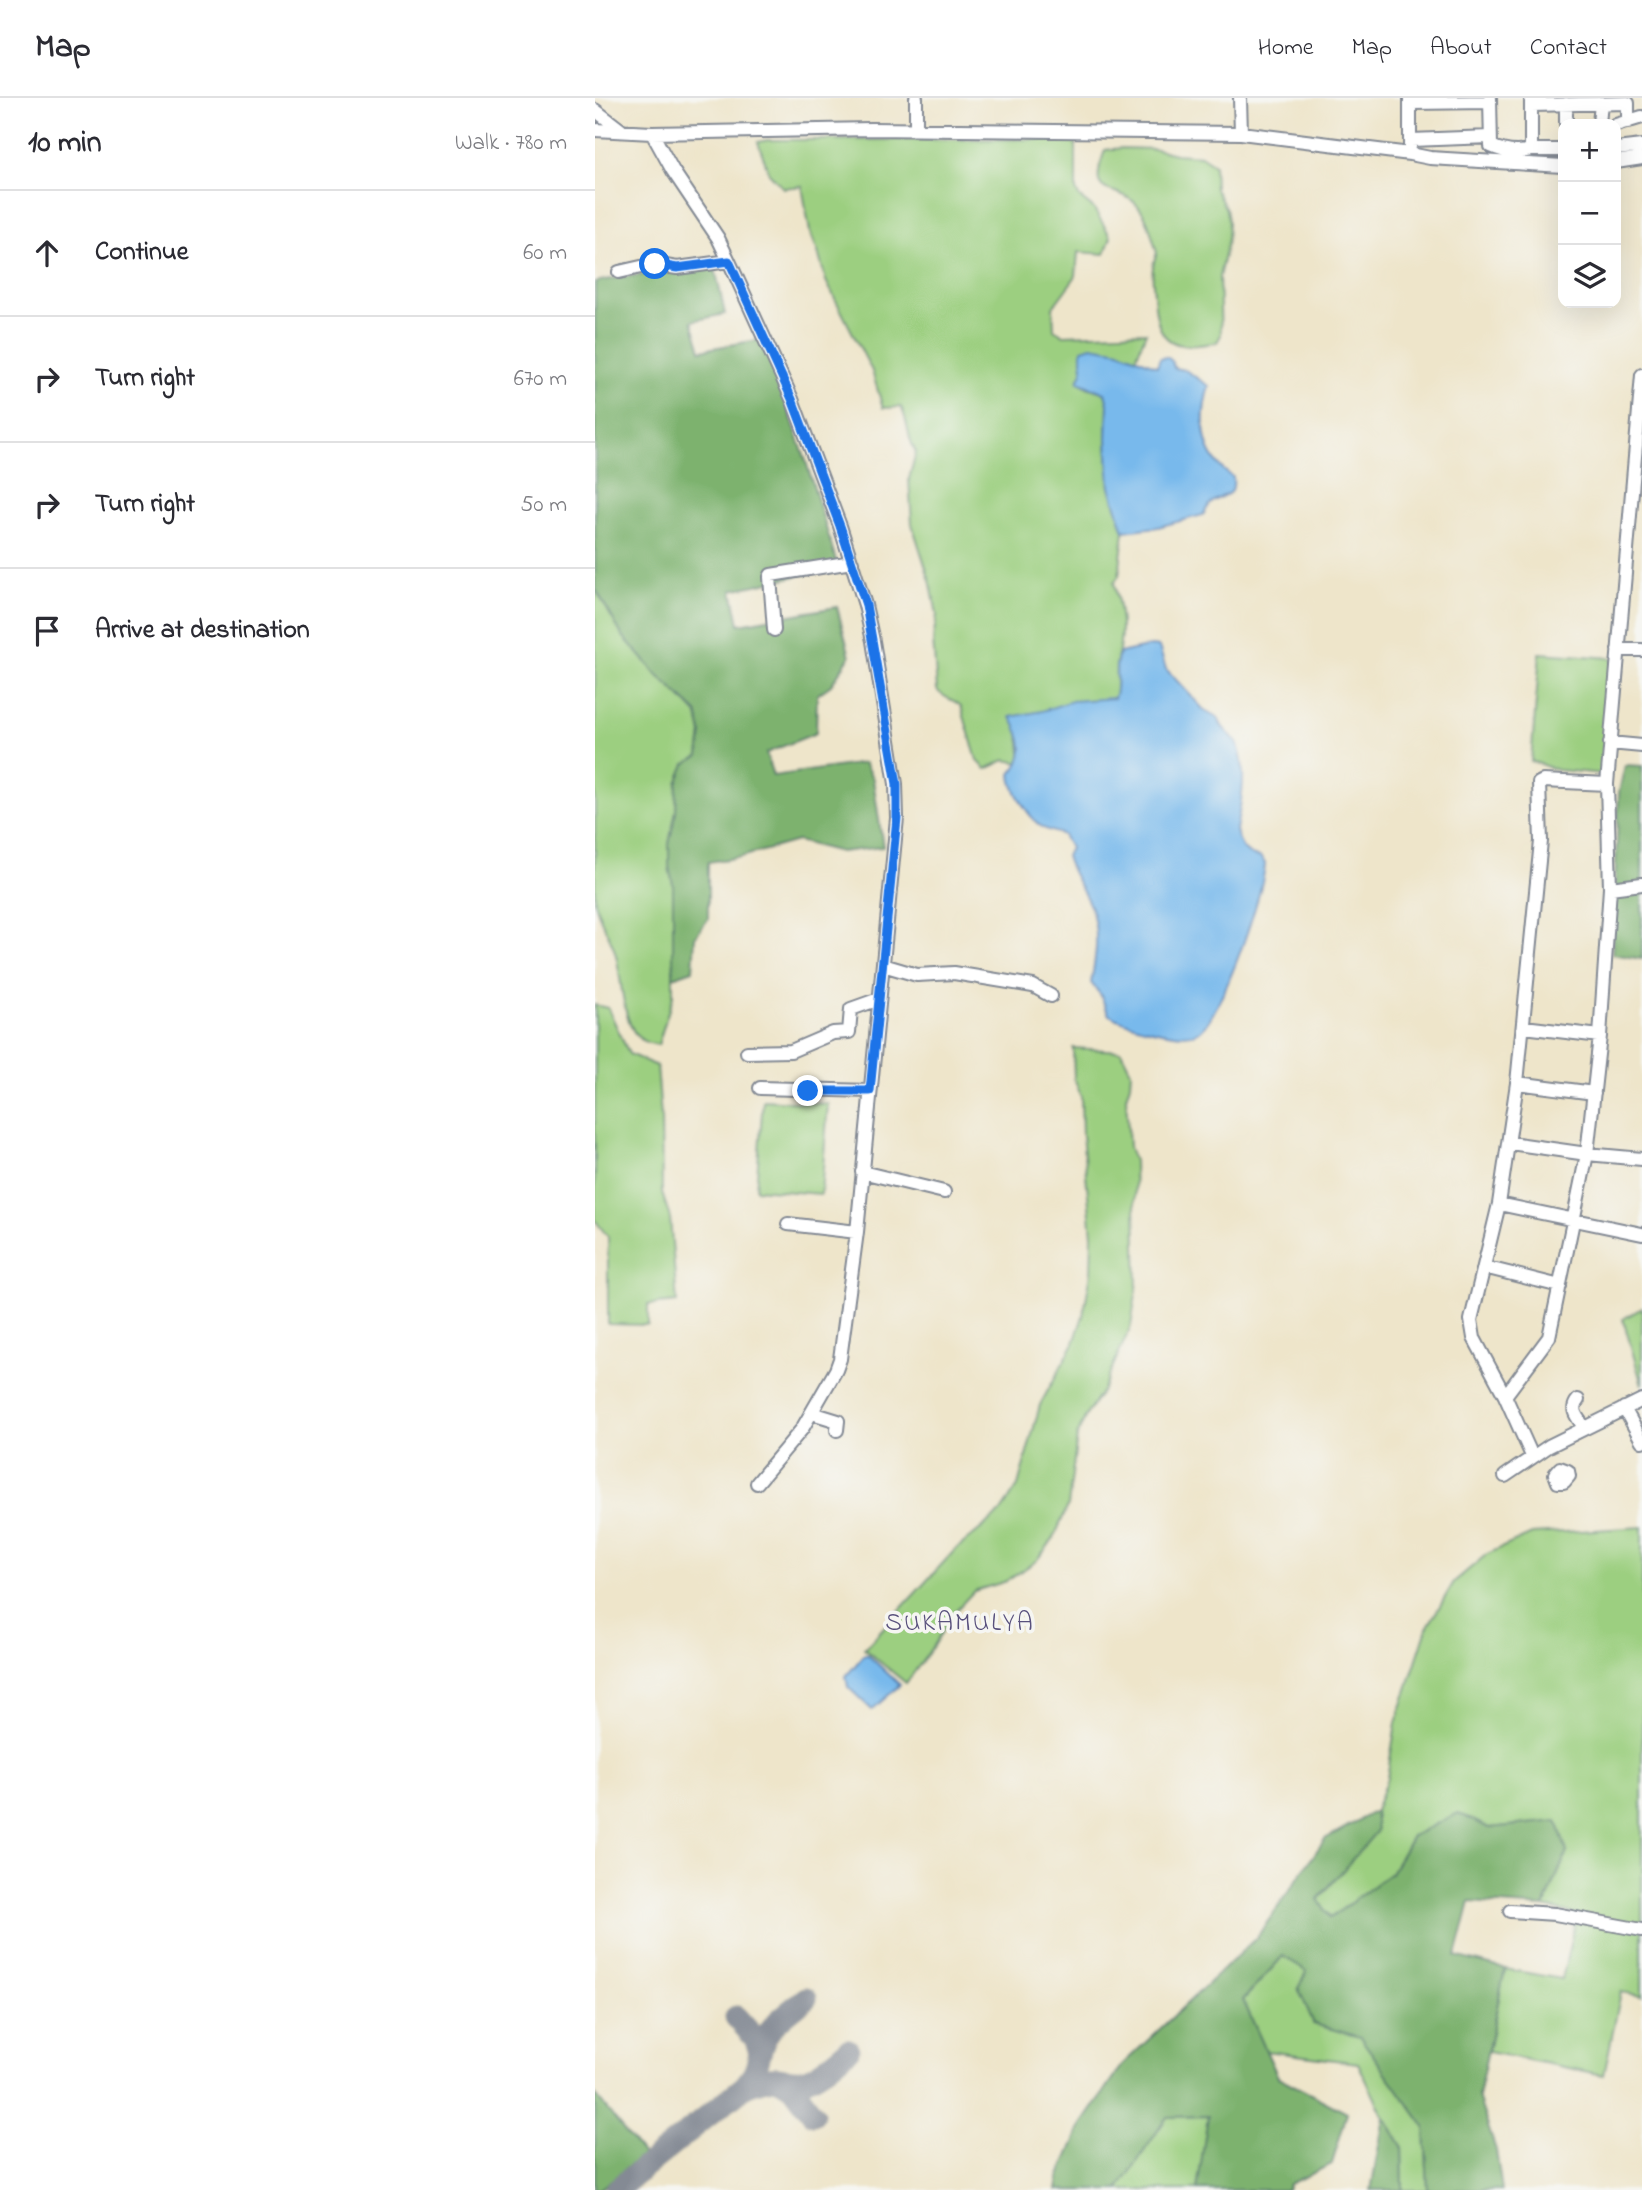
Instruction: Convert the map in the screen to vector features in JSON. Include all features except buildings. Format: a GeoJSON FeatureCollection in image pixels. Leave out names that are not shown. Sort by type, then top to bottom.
{"type":"FeatureCollection","features":[{"type":"Feature","properties":{"kind":"street"},"geometry":{"type":"LineString","coordinates":[[916,98],[916,129]]}},
{"type":"Feature","properties":{"kind":"street"},"geometry":{"type":"LineString","coordinates":[[1240,98],[1241,133]]}},
{"type":"Feature","properties":{"kind":"street"},"geometry":{"type":"LineString","coordinates":[[1410,147],[1410,101],[1490,100],[1491,146],[1502,151],[1558,150]]}},
{"type":"Feature","properties":{"kind":"street"},"geometry":{"type":"LineString","coordinates":[[1531,150],[1531,101],[1566,104],[1628,100],[1622,123]]}},
{"type":"Feature","properties":{"kind":"street"},"geometry":{"type":"LineString","coordinates":[[1599,119],[1601,103]]}},
{"type":"Feature","properties":{"kind":"street"},"geometry":{"type":"LineString","coordinates":[[1566,104],[1566,119]]}},
{"type":"Feature","properties":{"kind":"street"},"geometry":{"type":"LineString","coordinates":[[595,110],[621,130]]}},
{"type":"Feature","properties":{"kind":"street"},"geometry":{"type":"LineString","coordinates":[[1622,123],[1642,117]]}},
{"type":"Feature","properties":{"kind":"street"},"geometry":{"type":"LineString","coordinates":[[595,130],[652,133],[916,129],[1241,133],[1410,147],[1490,137]]}},
{"type":"Feature","properties":{"kind":"street"},"geometry":{"type":"LineString","coordinates":[[652,133],[673,171],[718,238],[792,399],[866,605],[897,784],[897,818],[857,1232],[840,1359],[803,1429],[757,1483]]}},
{"type":"Feature","properties":{"kind":"street"},"geometry":{"type":"LineString","coordinates":[[1621,148],[1642,146]]}},
{"type":"Feature","properties":{"kind":"street"},"geometry":{"type":"LineString","coordinates":[[1410,147],[1430,158],[1558,166]]}},
{"type":"Feature","properties":{"kind":"street"},"geometry":{"type":"LineString","coordinates":[[1621,161],[1642,158]]}},
{"type":"Feature","properties":{"kind":"street"},"geometry":{"type":"LineString","coordinates":[[619,272],[655,264],[677,268],[729,261]]}},
{"type":"Feature","properties":{"kind":"street"},"geometry":{"type":"LineString","coordinates":[[1505,1396],[1545,1344],[1560,1286],[1587,1154],[1600,1036],[1610,888],[1607,785],[1642,374]]}},
{"type":"Feature","properties":{"kind":"street"},"geometry":{"type":"LineString","coordinates":[[774,630],[771,575],[852,562]]}},
{"type":"Feature","properties":{"kind":"street"},"geometry":{"type":"LineString","coordinates":[[1618,650],[1642,650]]}},
{"type":"Feature","properties":{"kind":"street"},"geometry":{"type":"LineString","coordinates":[[1610,743],[1642,746]]}},
{"type":"Feature","properties":{"kind":"street"},"geometry":{"type":"LineString","coordinates":[[1532,1456],[1471,1330],[1471,1320],[1499,1204],[1510,1143],[1541,841],[1539,783],[1543,781],[1607,785]]}},
{"type":"Feature","properties":{"kind":"street"},"geometry":{"type":"LineString","coordinates":[[1610,888],[1642,884]]}},
{"type":"Feature","properties":{"kind":"street"},"geometry":{"type":"LineString","coordinates":[[883,965],[917,975],[954,973],[1033,986],[1051,996]]}},
{"type":"Feature","properties":{"kind":"street"},"geometry":{"type":"LineString","coordinates":[[747,1052],[791,1051],[833,1033],[849,1032],[851,1009],[879,999]]}},
{"type":"Feature","properties":{"kind":"street"},"geometry":{"type":"LineString","coordinates":[[1524,1027],[1600,1036]]}},
{"type":"Feature","properties":{"kind":"street"},"geometry":{"type":"LineString","coordinates":[[1517,1083],[1594,1093]]}},
{"type":"Feature","properties":{"kind":"street"},"geometry":{"type":"LineString","coordinates":[[760,1088],[870,1091]]}},
{"type":"Feature","properties":{"kind":"street"},"geometry":{"type":"LineString","coordinates":[[1510,1143],[1642,1159]]}},
{"type":"Feature","properties":{"kind":"street"},"geometry":{"type":"LineString","coordinates":[[862,1172],[944,1192]]}},
{"type":"Feature","properties":{"kind":"street"},"geometry":{"type":"LineString","coordinates":[[1499,1204],[1642,1234]]}},
{"type":"Feature","properties":{"kind":"street"},"geometry":{"type":"LineString","coordinates":[[789,1224],[857,1232]]}},
{"type":"Feature","properties":{"kind":"street"},"geometry":{"type":"LineString","coordinates":[[1484,1267],[1560,1286]]}},
{"type":"Feature","properties":{"kind":"street"},"geometry":{"type":"LineString","coordinates":[[1578,1400],[1574,1410],[1584,1427]]}},
{"type":"Feature","properties":{"kind":"street"},"geometry":{"type":"LineString","coordinates":[[1505,1476],[1549,1446],[1642,1400]]}},
{"type":"Feature","properties":{"kind":"street"},"geometry":{"type":"LineString","coordinates":[[1624,1408],[1642,1441]]}},
{"type":"Feature","properties":{"kind":"street"},"geometry":{"type":"LineString","coordinates":[[812,1413],[838,1421],[838,1430]]}},
{"type":"Feature","properties":{"kind":"street"},"geometry":{"type":"LineString","coordinates":[[1549,1446],[1560,1468]]}},
{"type":"Feature","properties":{"kind":"street"},"geometry":{"type":"LineString","coordinates":[[1510,1911],[1555,1914],[1642,1930]]}},
{"type":"Feature","properties":{"kind":"green space"},"geometry":{"type":"Polygon","coordinates":[[[1076,139],[1076,190],[1079,197],[1094,209],[1111,237],[1105,254],[1078,252],[1076,276],[1053,307],[1054,329],[1064,335],[1146,332],[1136,358],[1120,351],[1082,349],[1082,372],[1078,381],[1105,393],[1108,404],[1110,487],[1124,531],[1119,576],[1114,583],[1121,631],[1116,665],[1116,693],[1115,698],[1011,717],[1019,731],[1022,763],[1005,760],[986,769],[977,760],[961,706],[937,690],[933,640],[937,615],[931,584],[912,524],[909,479],[916,452],[904,413],[901,407],[883,408],[872,371],[826,281],[810,232],[802,186],[783,188],[769,173],[758,142],[1076,139]]]}},
{"type":"Feature","properties":{"kind":"green space"},"geometry":{"type":"Polygon","coordinates":[[[1156,149],[1201,156],[1214,165],[1215,189],[1226,209],[1228,221],[1227,242],[1219,277],[1221,335],[1217,342],[1201,345],[1177,344],[1163,333],[1156,311],[1153,279],[1153,264],[1157,253],[1148,222],[1142,211],[1129,198],[1105,188],[1098,178],[1105,150],[1156,149]]]}},
{"type":"Feature","properties":{"kind":"green space"},"geometry":{"type":"Polygon","coordinates":[[[715,268],[725,314],[692,321],[701,350],[764,339],[805,458],[838,567],[732,590],[739,624],[837,607],[850,656],[831,685],[817,695],[816,733],[766,753],[773,776],[864,763],[873,779],[883,847],[840,852],[797,841],[741,857],[708,862],[708,919],[695,937],[693,970],[673,977],[673,884],[669,867],[669,844],[676,811],[677,783],[685,764],[699,756],[702,734],[697,712],[659,677],[622,635],[595,588],[595,282],[715,268]]]}},
{"type":"Feature","properties":{"kind":"green space"},"geometry":{"type":"Polygon","coordinates":[[[595,588],[622,635],[699,717],[702,734],[699,756],[677,783],[676,811],[669,844],[669,867],[673,884],[673,996],[658,1045],[642,1040],[630,1024],[615,952],[595,901],[595,588]]]}},
{"type":"Feature","properties":{"kind":"green space"},"geometry":{"type":"Polygon","coordinates":[[[1540,653],[1612,658],[1604,774],[1557,770],[1531,761],[1540,653]]]}},
{"type":"Feature","properties":{"kind":"green space"},"geometry":{"type":"Polygon","coordinates":[[[1625,765],[1642,766],[1642,959],[1612,954],[1619,792],[1625,765]]]}},
{"type":"Feature","properties":{"kind":"green space"},"geometry":{"type":"Polygon","coordinates":[[[595,1005],[608,1008],[629,1054],[657,1066],[662,1193],[670,1218],[677,1302],[648,1305],[648,1325],[608,1324],[608,1237],[595,1220],[595,1005]]]}},
{"type":"Feature","properties":{"kind":"green space"},"geometry":{"type":"Polygon","coordinates":[[[1073,1048],[1121,1051],[1131,1071],[1126,1097],[1129,1147],[1134,1161],[1137,1288],[1131,1326],[1102,1391],[1085,1417],[1077,1436],[1068,1506],[1053,1540],[1036,1561],[1007,1581],[974,1591],[956,1610],[906,1683],[864,1649],[954,1551],[1000,1513],[1018,1486],[1040,1405],[1074,1343],[1083,1316],[1091,1273],[1092,1235],[1081,1096],[1074,1078],[1073,1048]]]}},
{"type":"Feature","properties":{"kind":"green space"},"geometry":{"type":"Polygon","coordinates":[[[763,1100],[828,1104],[821,1194],[756,1189],[763,1100]]]}},
{"type":"Feature","properties":{"kind":"green space"},"geometry":{"type":"Polygon","coordinates":[[[1642,1308],[1642,1385],[1623,1319],[1642,1308]]]}},
{"type":"Feature","properties":{"kind":"green space"},"geometry":{"type":"Polygon","coordinates":[[[1642,1527],[1642,1996],[1621,1992],[1604,2075],[1488,2052],[1505,1969],[1562,1979],[1577,1914],[1544,1907],[1567,1852],[1557,1821],[1489,1828],[1458,1813],[1412,1836],[1391,1873],[1331,1919],[1318,1900],[1376,1831],[1375,1811],[1387,1778],[1396,1723],[1427,1628],[1454,1582],[1487,1554],[1532,1534],[1642,1527]]]}},
{"type":"Feature","properties":{"kind":"green space"},"geometry":{"type":"Polygon","coordinates":[[[1375,1811],[1377,1831],[1318,1899],[1330,1918],[1391,1873],[1412,1836],[1458,1813],[1489,1828],[1557,1821],[1567,1852],[1544,1907],[1470,1902],[1456,1956],[1505,1969],[1478,2097],[1496,2150],[1502,2190],[1428,2190],[1425,2127],[1360,2037],[1314,2024],[1298,1988],[1307,1971],[1283,1956],[1243,2000],[1278,2077],[1347,2113],[1332,2164],[1289,2184],[1287,2190],[1197,2190],[1208,2116],[1167,2117],[1118,2190],[1057,2190],[1059,2178],[1081,2126],[1124,2063],[1257,1937],[1325,1839],[1375,1811]]]}},
{"type":"Feature","properties":{"kind":"green space"},"geometry":{"type":"Polygon","coordinates":[[[1283,1956],[1307,1971],[1313,2024],[1360,2037],[1425,2127],[1428,2190],[1403,2190],[1402,2146],[1384,2117],[1358,2063],[1266,2051],[1243,2000],[1283,1956]]]}},
{"type":"Feature","properties":{"kind":"green space"},"geometry":{"type":"Polygon","coordinates":[[[595,2094],[643,2155],[599,2190],[595,2190],[595,2094]]]}},
{"type":"Feature","properties":{"kind":"green space"},"geometry":{"type":"Polygon","coordinates":[[[1209,2116],[1197,2190],[1118,2190],[1167,2117],[1209,2116]]]}},
{"type":"Feature","properties":{"kind":"green space"},"geometry":{"type":"Polygon","coordinates":[[[1384,2117],[1402,2146],[1403,2190],[1371,2190],[1384,2117]]]}},
{"type":"Feature","properties":{"kind":"water"},"geometry":{"type":"Polygon","coordinates":[[[1092,346],[1120,351],[1157,366],[1160,358],[1167,357],[1174,368],[1185,370],[1209,386],[1204,412],[1205,437],[1214,459],[1233,477],[1233,488],[1229,494],[1212,502],[1203,515],[1158,527],[1124,531],[1110,487],[1108,404],[1105,393],[1078,382],[1082,372],[1082,349],[1092,346]]]}},
{"type":"Feature","properties":{"kind":"water"},"geometry":{"type":"Polygon","coordinates":[[[1151,646],[1159,647],[1166,669],[1205,711],[1219,719],[1222,727],[1238,745],[1243,777],[1236,830],[1243,848],[1260,857],[1265,863],[1258,899],[1229,981],[1207,1023],[1198,1032],[1190,1034],[1153,1030],[1109,1015],[1100,994],[1091,983],[1096,954],[1095,925],[1090,906],[1068,863],[1066,856],[1070,848],[1063,835],[1044,828],[1032,817],[1018,795],[1011,774],[1020,760],[1022,746],[1011,717],[1072,701],[1114,698],[1120,653],[1151,646]]]}},
{"type":"Feature","properties":{"kind":"water"},"geometry":{"type":"Polygon","coordinates":[[[864,1655],[868,1655],[900,1685],[872,1710],[848,1687],[846,1676],[864,1655]]]}},
{"type":"Feature","properties":{"kind":"taxiway"},"geometry":{"type":"LineString","coordinates":[[616,2190],[745,2086],[755,2069],[767,2034],[782,2017],[806,1998]]}},
{"type":"Feature","properties":{"kind":"taxiway"},"geometry":{"type":"LineString","coordinates":[[736,2017],[755,2038],[760,2052]]}},
{"type":"Feature","properties":{"kind":"taxiway"},"geometry":{"type":"LineString","coordinates":[[745,2086],[769,2078],[795,2080],[812,2077],[848,2050]]}},
{"type":"Feature","properties":{"kind":"taxiway"},"geometry":{"type":"LineString","coordinates":[[777,2078],[793,2087],[813,2114]]}},
{"type":"Feature","properties":{"kind":"district","name":"SUKAMULYA"},"geometry":{"type":"Point","coordinates":[960,1621]}},
{"type":"Feature","properties":{"kind":"route"},"geometry":{"type":"LineString","coordinates":[[655,264],[677,268],[729,261],[792,399],[840,526],[866,605],[873,640],[897,784],[897,818],[870,1091],[808,1091]]}}]}
